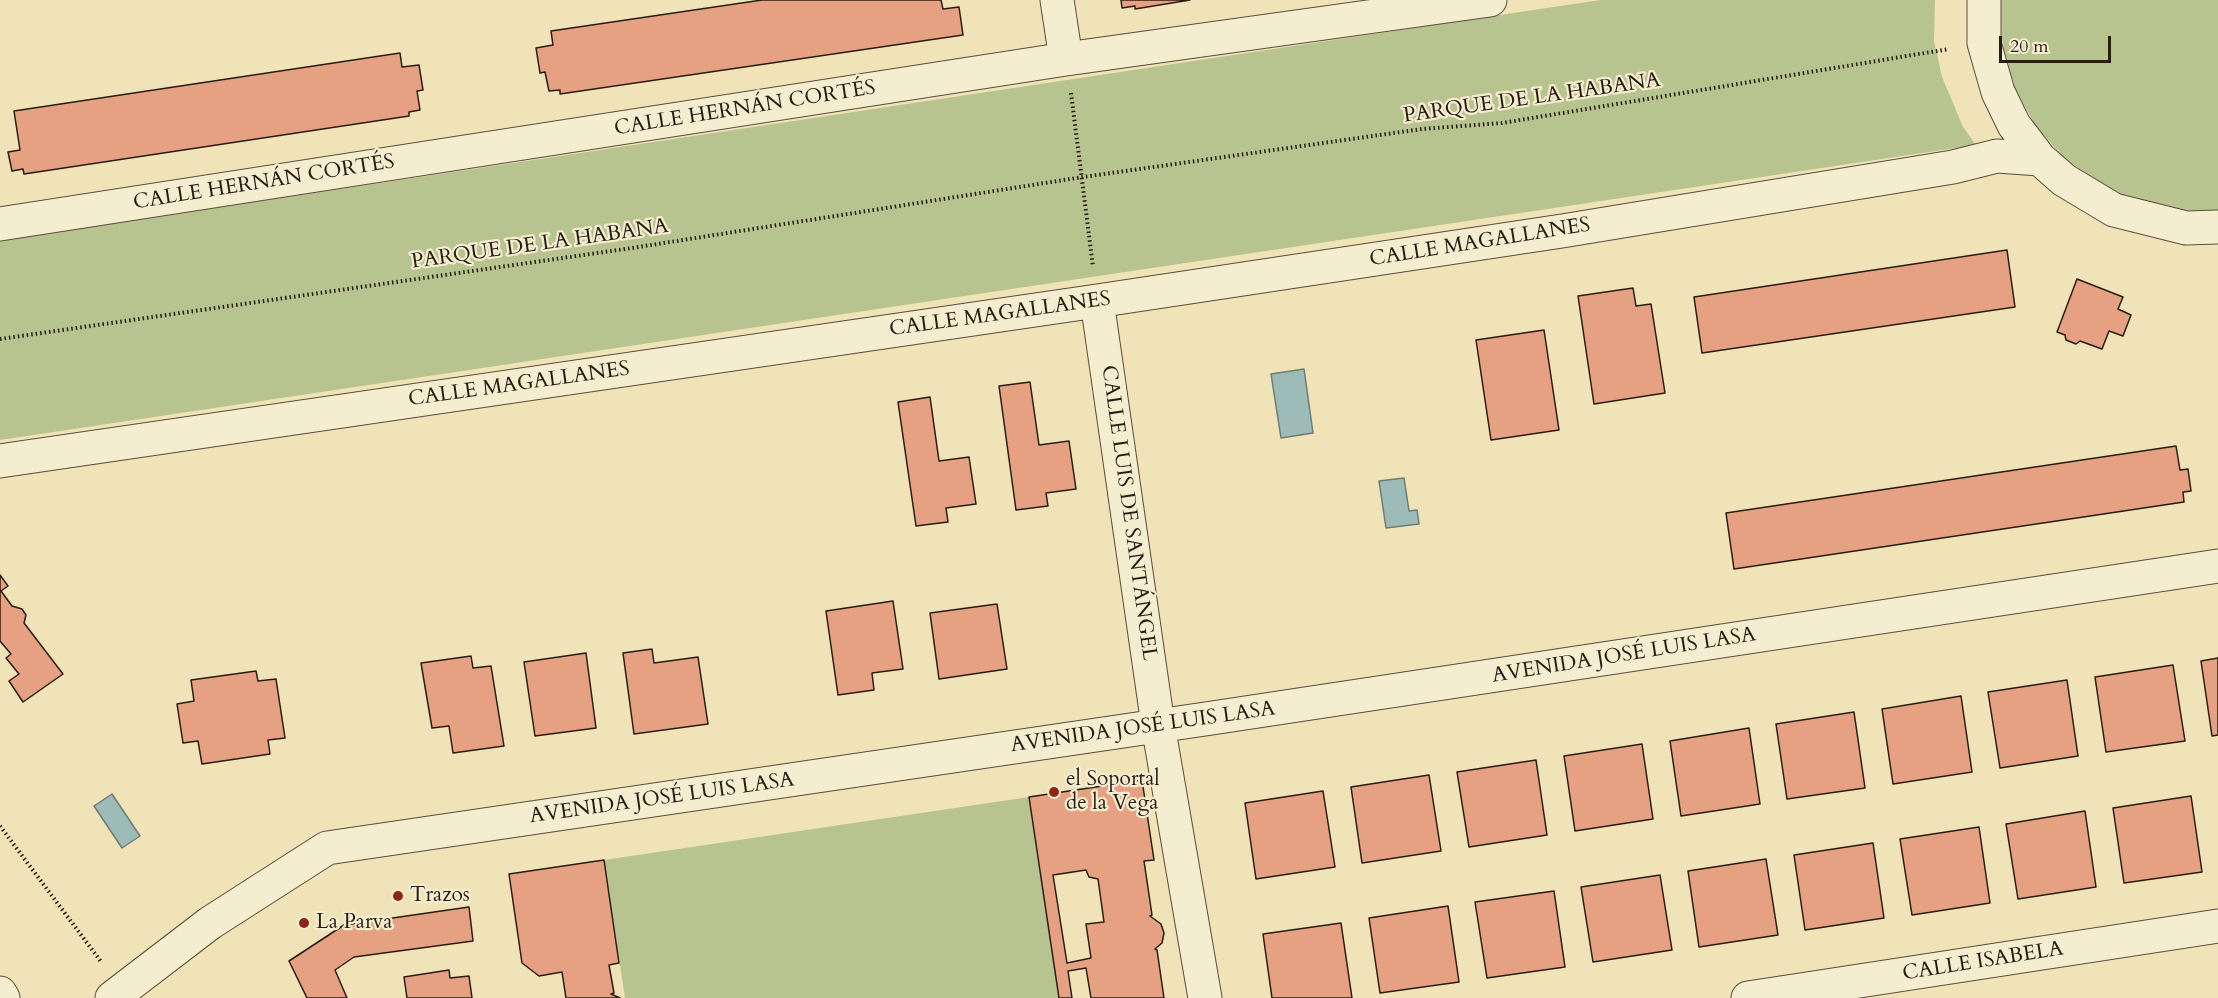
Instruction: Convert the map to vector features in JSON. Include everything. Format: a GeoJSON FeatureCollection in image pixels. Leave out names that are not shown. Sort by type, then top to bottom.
{"type":"FeatureCollection","features":[{"type":"Feature","properties":{"kind":"street"},"geometry":{"type":"LineString","coordinates":[[1058,0],[1066,59]]}},
{"type":"Feature","properties":{"kind":"street","name":"CALLE HERNÁN CORTÉS"},"geometry":{"type":"LineString","coordinates":[[0,224],[1066,59],[1490,0]]}},
{"type":"Feature","properties":{"kind":"street"},"geometry":{"type":"LineString","coordinates":[[1984,0],[1984,43],[1998,92],[2014,125],[2040,159],[2064,180],[2114,210],[2186,228],[2215,232]]}},
{"type":"Feature","properties":{"kind":"street"},"geometry":{"type":"LineString","coordinates":[[1997,156],[2014,125]]}},
{"type":"Feature","properties":{"kind":"street","name":"CALLE MAGALLANES"},"geometry":{"type":"LineString","coordinates":[[0,461],[1097,302],[1562,231],[1953,167],[1997,156],[2040,159]]}},
{"type":"Feature","properties":{"kind":"street","name":"CALLE LUIS DE SANTÁNGEL"},"geometry":{"type":"LineString","coordinates":[[1097,302],[1158,726],[1205,998]]}},
{"type":"Feature","properties":{"kind":"street","name":"AVENIDA JOSÉ LUIS LASA"},"geometry":{"type":"LineString","coordinates":[[117,994],[210,923],[327,848],[1158,726],[2218,566]]}},
{"type":"Feature","properties":{"kind":"street","name":"CALLE ISABELA"},"geometry":{"type":"LineString","coordinates":[[1748,998],[2218,926]]}},
{"type":"Feature","properties":{"kind":"street"},"geometry":{"type":"LineString","coordinates":[[0,993],[3,998]]}},
{"type":"Feature","properties":{"kind":"path","name":"PARQUE DE LA HABANA"},"geometry":{"type":"LineString","coordinates":[[0,339],[632,248],[1083,177],[1422,129],[1502,123],[1984,43]]}},
{"type":"Feature","properties":{"kind":"path"},"geometry":{"type":"LineString","coordinates":[[1066,59],[1083,177],[1097,302]]}},
{"type":"Feature","properties":{"kind":"path"},"geometry":{"type":"LineString","coordinates":[[0,826],[117,994]]}},
{"type":"Feature","properties":{"kind":"green space"},"geometry":{"type":"Polygon","coordinates":[[[1600,0],[1935,0],[1934,41],[1942,77],[1963,127],[1976,145],[0,440],[0,240],[1600,0]]]}},
{"type":"Feature","properties":{"kind":"green space"},"geometry":{"type":"Polygon","coordinates":[[[2000,0],[2218,0],[2218,210],[2205,212],[2166,209],[2128,199],[2093,180],[2062,156],[2036,126],[2016,91],[2004,53],[1999,14],[2000,0]]]}},
{"type":"Feature","properties":{"kind":"green space"},"geometry":{"type":"Polygon","coordinates":[[[1029,797],[1059,998],[625,998],[604,860],[1029,797]]]}},
{"type":"Feature","properties":{"kind":"water"},"geometry":{"type":"Polygon","coordinates":[[[1304,369],[1313,433],[1281,438],[1271,374],[1304,369]]]}},
{"type":"Feature","properties":{"kind":"water"},"geometry":{"type":"Polygon","coordinates":[[[1404,478],[1409,511],[1417,510],[1419,524],[1386,528],[1379,481],[1404,478]]]}},
{"type":"Feature","properties":{"kind":"water"},"geometry":{"type":"Polygon","coordinates":[[[112,794],[140,836],[122,848],[94,806],[112,794]]]}},
{"type":"Feature","properties":{"kind":"building"},"geometry":{"type":"Polygon","coordinates":[[[762,0],[941,0],[943,9],[959,7],[963,35],[560,94],[560,90],[549,91],[545,72],[540,73],[536,48],[553,45],[551,31],[762,0]]]}},
{"type":"Feature","properties":{"kind":"building"},"geometry":{"type":"Polygon","coordinates":[[[1121,0],[1190,0],[1135,9],[1135,6],[1122,8],[1121,0]]]}},
{"type":"Feature","properties":{"kind":"building"},"geometry":{"type":"Polygon","coordinates":[[[400,53],[402,67],[419,65],[423,90],[417,91],[420,110],[409,112],[409,116],[24,174],[23,169],[12,171],[8,152],[20,150],[14,111],[400,53]]]}},
{"type":"Feature","properties":{"kind":"building"},"geometry":{"type":"Polygon","coordinates":[[[2007,250],[2015,307],[1702,353],[1694,297],[2007,250]]]}},
{"type":"Feature","properties":{"kind":"building"},"geometry":{"type":"Polygon","coordinates":[[[2077,279],[2123,297],[2118,309],[2131,315],[2123,336],[2109,331],[2102,349],[2080,341],[2076,344],[2066,340],[2065,335],[2057,332],[2077,279]]]}},
{"type":"Feature","properties":{"kind":"building"},"geometry":{"type":"Polygon","coordinates":[[[1633,288],[1636,306],[1651,304],[1665,393],[1594,404],[1578,296],[1633,288]]]}},
{"type":"Feature","properties":{"kind":"building"},"geometry":{"type":"Polygon","coordinates":[[[1544,330],[1559,430],[1491,440],[1476,340],[1544,330]]]}},
{"type":"Feature","properties":{"kind":"building"},"geometry":{"type":"Polygon","coordinates":[[[1030,382],[1039,445],[1069,441],[1076,489],[1046,493],[1048,506],[1016,510],[999,386],[1030,382]]]}},
{"type":"Feature","properties":{"kind":"building"},"geometry":{"type":"Polygon","coordinates":[[[930,397],[939,461],[969,457],[976,504],[946,508],[948,522],[916,526],[898,402],[930,397]]]}},
{"type":"Feature","properties":{"kind":"building"},"geometry":{"type":"Polygon","coordinates":[[[2176,446],[2180,470],[2188,469],[2191,491],[2183,492],[2184,502],[1734,569],[1726,513],[2176,446]]]}},
{"type":"Feature","properties":{"kind":"building"},"geometry":{"type":"Polygon","coordinates":[[[0,575],[8,586],[1,591],[12,606],[22,609],[26,615],[24,623],[63,674],[23,702],[9,681],[19,674],[6,658],[11,654],[0,641],[0,575]]]}},
{"type":"Feature","properties":{"kind":"building"},"geometry":{"type":"Polygon","coordinates":[[[893,601],[903,669],[872,673],[874,690],[838,695],[826,611],[893,601]]]}},
{"type":"Feature","properties":{"kind":"building"},"geometry":{"type":"Polygon","coordinates":[[[997,604],[1007,669],[939,679],[930,613],[997,604]]]}},
{"type":"Feature","properties":{"kind":"building"},"geometry":{"type":"Polygon","coordinates":[[[652,649],[654,663],[698,657],[708,724],[634,734],[623,653],[652,649]]]}},
{"type":"Feature","properties":{"kind":"building"},"geometry":{"type":"Polygon","coordinates":[[[586,653],[596,728],[535,736],[524,662],[586,653]]]}},
{"type":"Feature","properties":{"kind":"building"},"geometry":{"type":"Polygon","coordinates":[[[471,656],[473,668],[491,666],[504,746],[453,753],[449,726],[432,728],[421,663],[471,656]]]}},
{"type":"Feature","properties":{"kind":"building"},"geometry":{"type":"Polygon","coordinates":[[[2218,658],[2218,735],[2212,736],[2201,661],[2218,658]]]}},
{"type":"Feature","properties":{"kind":"building"},"geometry":{"type":"Polygon","coordinates":[[[2173,665],[2185,741],[2106,752],[2095,677],[2173,665]]]}},
{"type":"Feature","properties":{"kind":"building"},"geometry":{"type":"Polygon","coordinates":[[[256,671],[258,681],[276,679],[285,738],[268,740],[270,754],[202,764],[198,741],[183,743],[177,704],[194,701],[191,680],[256,671]]]}},
{"type":"Feature","properties":{"kind":"building"},"geometry":{"type":"Polygon","coordinates":[[[2067,680],[2078,756],[2000,768],[1988,692],[2067,680]]]}},
{"type":"Feature","properties":{"kind":"building"},"geometry":{"type":"Polygon","coordinates":[[[1961,696],[1972,772],[1893,784],[1882,709],[1961,696]]]}},
{"type":"Feature","properties":{"kind":"building"},"geometry":{"type":"Polygon","coordinates":[[[1854,712],[1865,788],[1787,799],[1776,724],[1854,712]]]}},
{"type":"Feature","properties":{"kind":"building"},"geometry":{"type":"Polygon","coordinates":[[[1749,728],[1760,804],[1681,816],[1670,741],[1749,728]]]}},
{"type":"Feature","properties":{"kind":"building"},"geometry":{"type":"Polygon","coordinates":[[[1642,744],[1653,819],[1575,831],[1564,756],[1642,744]]]}},
{"type":"Feature","properties":{"kind":"building"},"geometry":{"type":"Polygon","coordinates":[[[1536,760],[1547,835],[1469,847],[1457,772],[1536,760]]]}},
{"type":"Feature","properties":{"kind":"building"},"geometry":{"type":"Polygon","coordinates":[[[1429,775],[1441,851],[1362,863],[1351,787],[1429,775]]]}},
{"type":"Feature","properties":{"kind":"building"},"geometry":{"type":"Polygon","coordinates":[[[1142,780],[1154,860],[1144,861],[1152,915],[1150,916],[1161,924],[1164,933],[1162,943],[1155,949],[1164,998],[1091,998],[1086,968],[1068,971],[1072,998],[1059,998],[1029,797],[1142,780]],[[1086,870],[1053,875],[1067,963],[1091,958],[1086,924],[1104,922],[1098,879],[1089,877],[1086,870]]]}},
{"type":"Feature","properties":{"kind":"building"},"geometry":{"type":"Polygon","coordinates":[[[1323,791],[1335,867],[1256,879],[1245,803],[1323,791]]]}},
{"type":"Feature","properties":{"kind":"building"},"geometry":{"type":"Polygon","coordinates":[[[2191,796],[2202,872],[2124,883],[2113,808],[2191,796]]]}},
{"type":"Feature","properties":{"kind":"building"},"geometry":{"type":"Polygon","coordinates":[[[2085,811],[2096,887],[2018,899],[2006,824],[2085,811]]]}},
{"type":"Feature","properties":{"kind":"building"},"geometry":{"type":"Polygon","coordinates":[[[1979,827],[1990,903],[1912,915],[1900,839],[1979,827]]]}},
{"type":"Feature","properties":{"kind":"building"},"geometry":{"type":"Polygon","coordinates":[[[1873,843],[1884,918],[1805,930],[1794,855],[1873,843]]]}},
{"type":"Feature","properties":{"kind":"building"},"geometry":{"type":"Polygon","coordinates":[[[1766,859],[1778,935],[1699,947],[1688,871],[1766,859]]]}},
{"type":"Feature","properties":{"kind":"building"},"geometry":{"type":"Polygon","coordinates":[[[604,860],[619,963],[609,965],[614,993],[611,994],[620,998],[566,998],[562,972],[539,976],[522,963],[509,874],[604,860]]]}},
{"type":"Feature","properties":{"kind":"building"},"geometry":{"type":"Polygon","coordinates":[[[1660,875],[1672,950],[1593,962],[1581,887],[1660,875]]]}},
{"type":"Feature","properties":{"kind":"building"},"geometry":{"type":"Polygon","coordinates":[[[1554,891],[1565,967],[1487,978],[1475,902],[1554,891]]]}},
{"type":"Feature","properties":{"kind":"building"},"geometry":{"type":"Polygon","coordinates":[[[1448,906],[1459,982],[1380,993],[1369,918],[1448,906]]]}},
{"type":"Feature","properties":{"kind":"building"},"geometry":{"type":"Polygon","coordinates":[[[469,907],[473,941],[354,957],[335,970],[347,998],[307,998],[289,961],[344,925],[469,907]]]}},
{"type":"Feature","properties":{"kind":"building"},"geometry":{"type":"Polygon","coordinates":[[[1341,923],[1352,998],[1272,998],[1263,934],[1341,923]]]}},
{"type":"Feature","properties":{"kind":"building"},"geometry":{"type":"Polygon","coordinates":[[[449,970],[450,978],[469,976],[472,998],[407,998],[404,977],[449,970]]]}},
{"type":"Feature","properties":{"kind":"place","name":"el Soportal de la Vega"},"geometry":{"type":"Point","coordinates":[1054,792]}},
{"type":"Feature","properties":{"kind":"place","name":"Trazos"},"geometry":{"type":"Point","coordinates":[398,896]}},
{"type":"Feature","properties":{"kind":"place","name":"La Parva"},"geometry":{"type":"Point","coordinates":[304,923]}}]}
